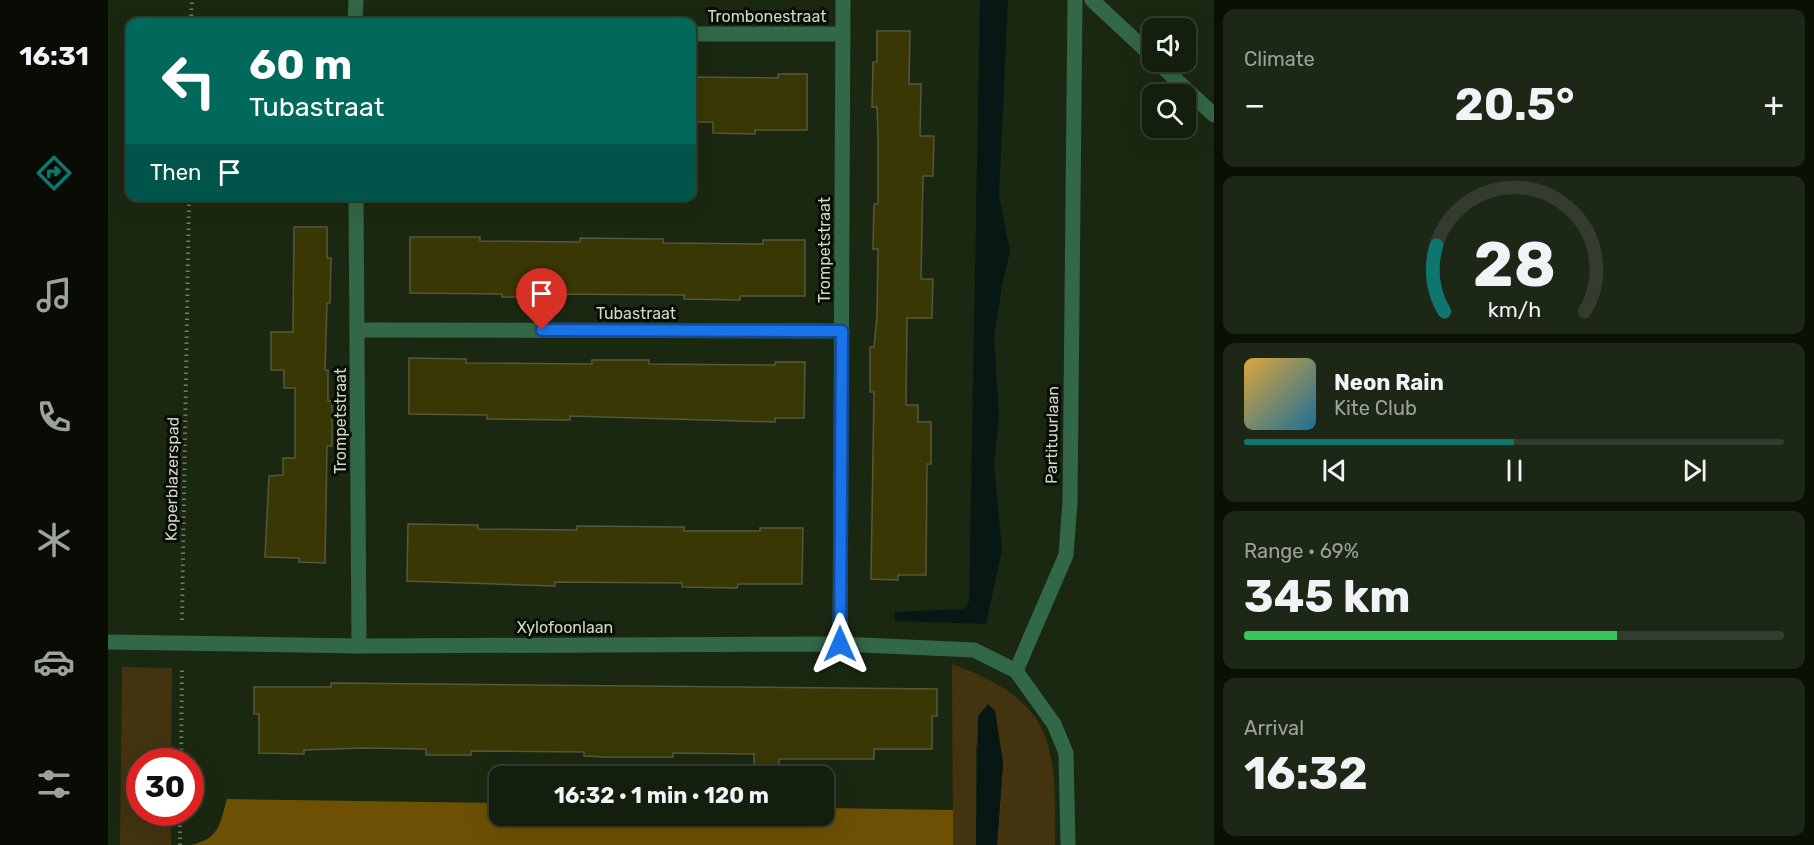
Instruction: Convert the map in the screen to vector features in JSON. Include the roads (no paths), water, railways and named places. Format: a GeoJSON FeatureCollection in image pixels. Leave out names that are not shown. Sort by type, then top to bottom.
{"type":"FeatureCollection","features":[{"type":"Feature","properties":{"kind":"street"},"geometry":{"type":"LineString","coordinates":[[355,18],[356,0]]}},
{"type":"Feature","properties":{"kind":"street","name":"Trompetstraat"},"geometry":{"type":"LineString","coordinates":[[840,644],[843,0]]}},
{"type":"Feature","properties":{"kind":"street","name":"Partituurlaan"},"geometry":{"type":"LineString","coordinates":[[1016,671],[1066,555],[1070,502],[1075,0]]}},
{"type":"Feature","properties":{"kind":"street"},"geometry":{"type":"LineString","coordinates":[[1092,0],[1142,47]]}},
{"type":"Feature","properties":{"kind":"street","name":"Trombonestraat"},"geometry":{"type":"LineString","coordinates":[[696,34],[843,34]]}},
{"type":"Feature","properties":{"kind":"street"},"geometry":{"type":"LineString","coordinates":[[1168,72],[1214,115]]}},
{"type":"Feature","properties":{"kind":"street","name":"Trompetstraat"},"geometry":{"type":"LineString","coordinates":[[356,201],[359,646]]}},
{"type":"Feature","properties":{"kind":"street","name":"Tubastraat"},"geometry":{"type":"LineString","coordinates":[[358,330],[842,331]]}},
{"type":"Feature","properties":{"kind":"street","name":"Xylofoonlaan"},"geometry":{"type":"LineString","coordinates":[[108,642],[359,646],[840,644],[974,650],[1016,671]]}},
{"type":"Feature","properties":{"kind":"street"},"geometry":{"type":"LineString","coordinates":[[1016,671],[1054,724],[1066,753],[1068,845]]}}]}
